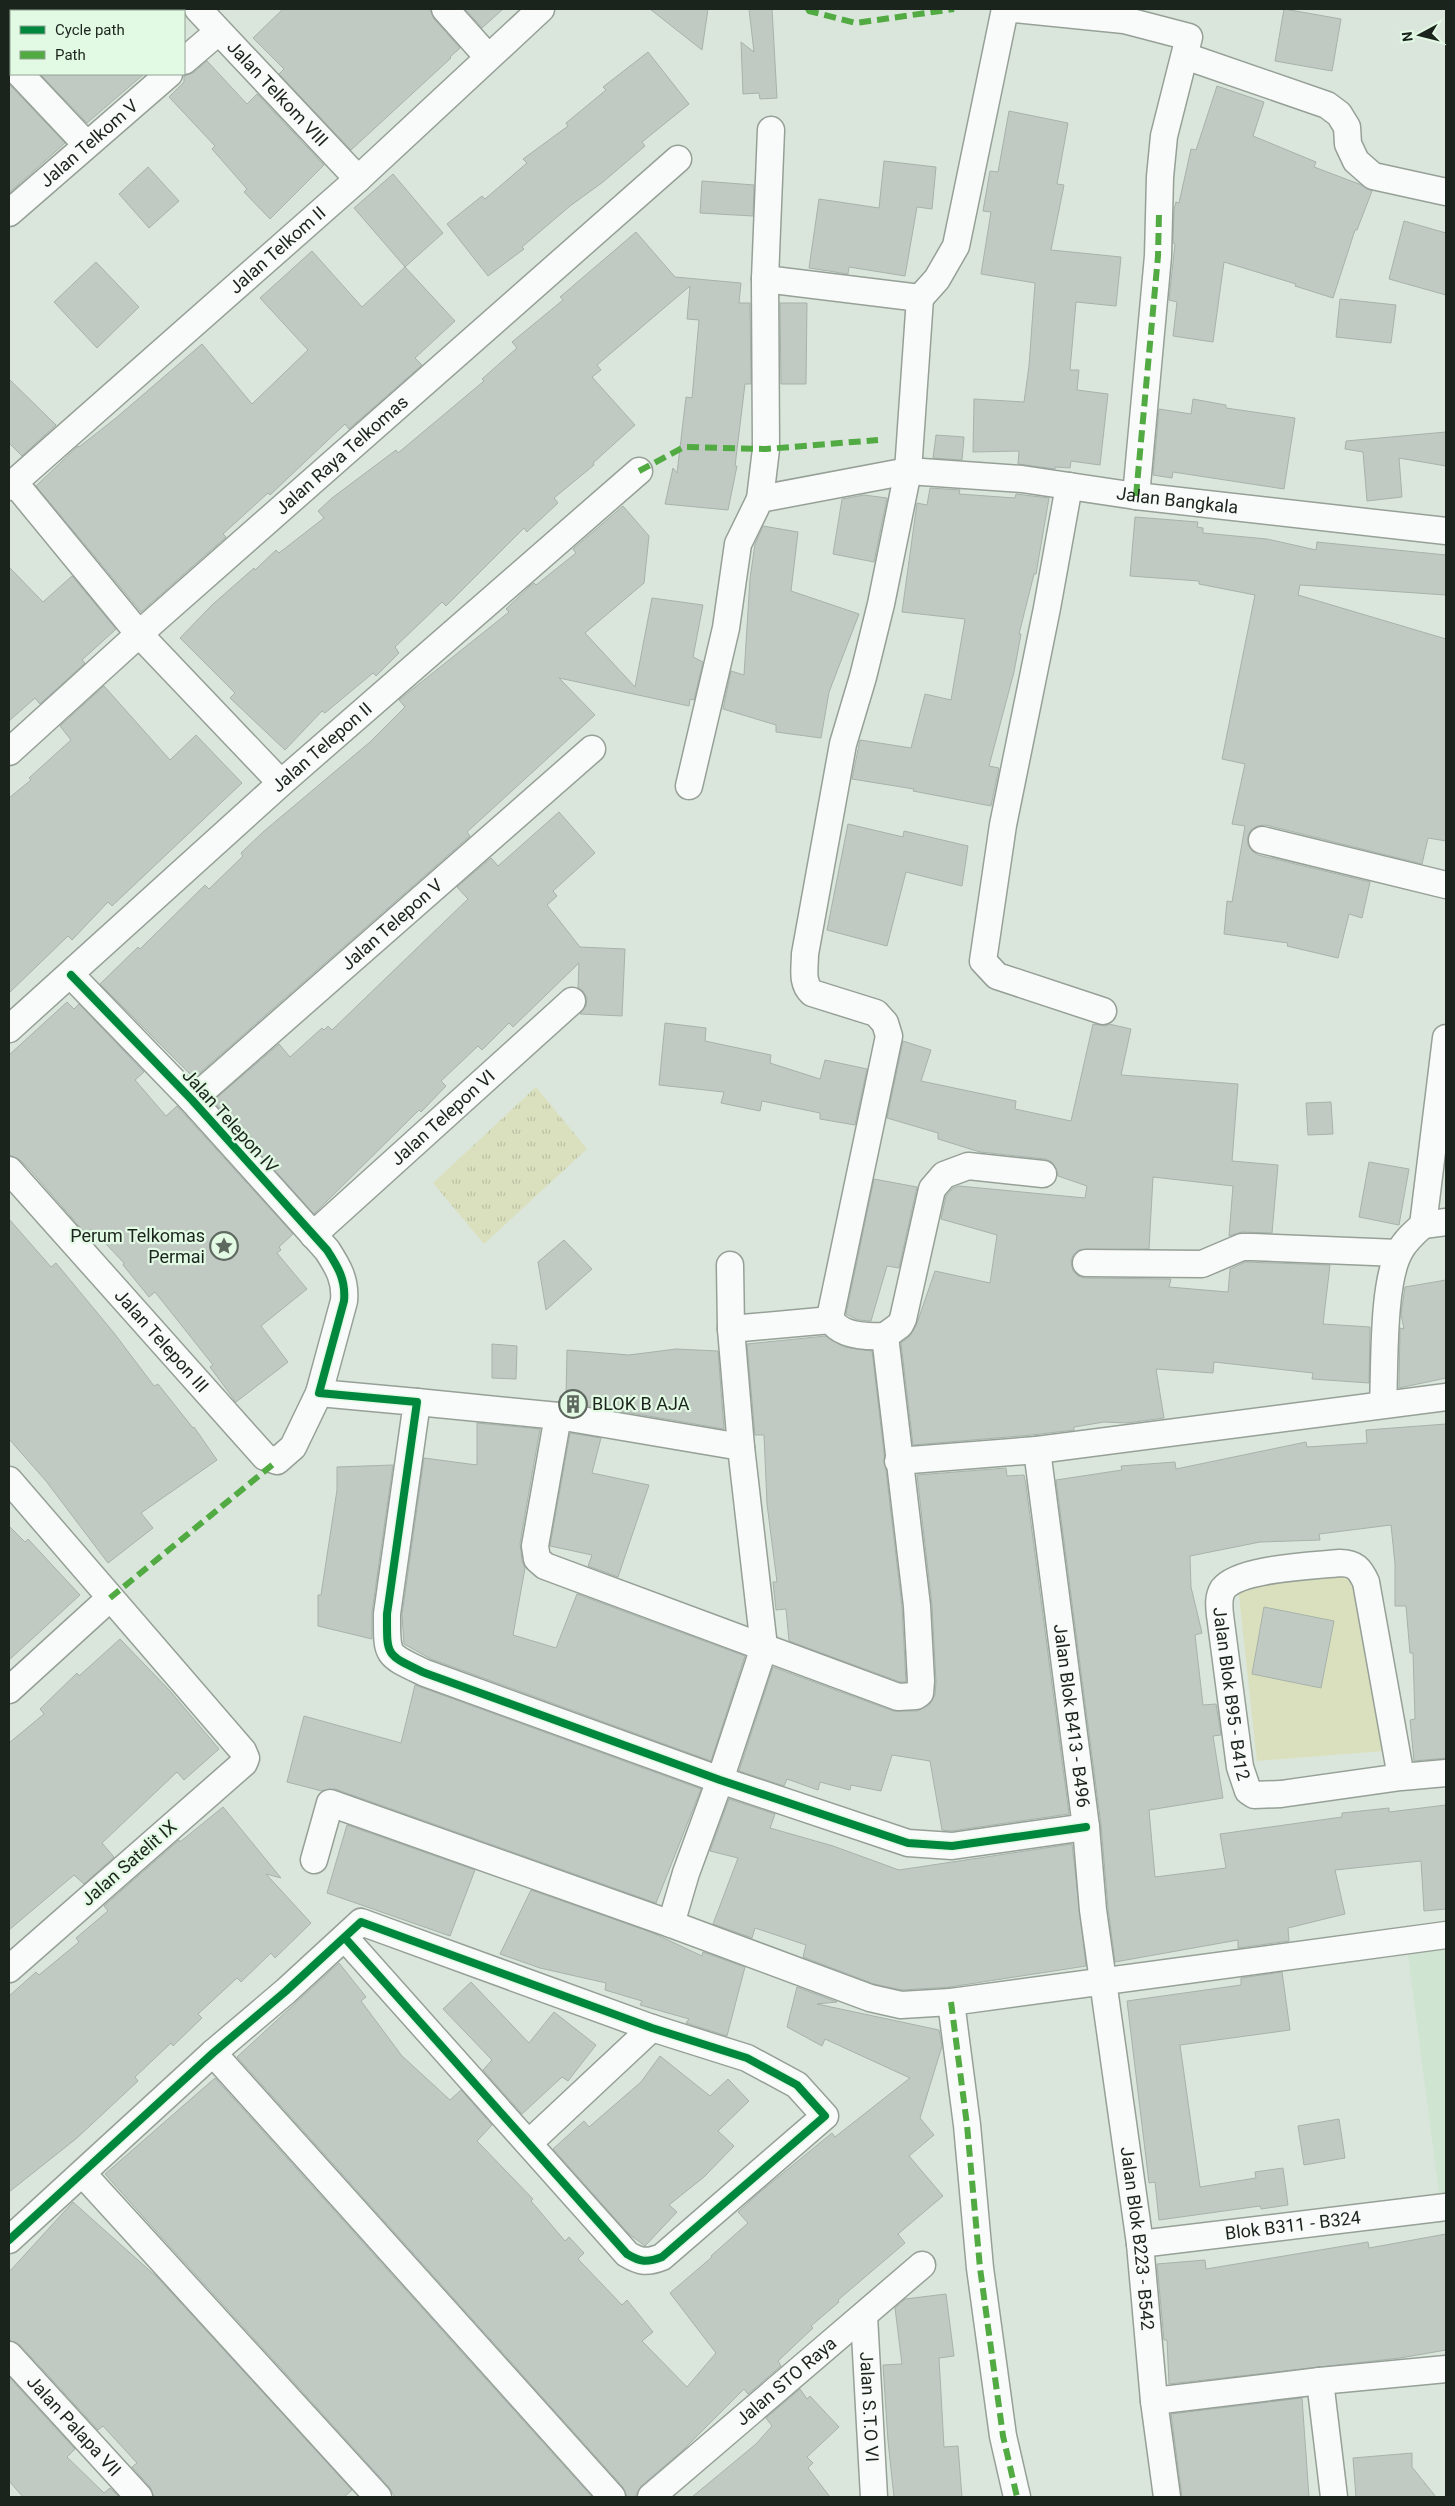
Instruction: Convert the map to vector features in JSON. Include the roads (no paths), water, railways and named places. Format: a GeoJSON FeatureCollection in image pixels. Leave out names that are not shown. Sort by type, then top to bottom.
{"type":"FeatureCollection","features":[{"type":"Feature","properties":{"kind":"street","name":"Jalan Telkom VIII"},"geometry":{"type":"LineString","coordinates":[[198,9],[358,178]]}},
{"type":"Feature","properties":{"kind":"street"},"geometry":{"type":"LineString","coordinates":[[445,9],[488,57]]}},
{"type":"Feature","properties":{"kind":"street","name":"Jalan Telkom II"},"geometry":{"type":"LineString","coordinates":[[12,484],[358,178],[541,9]]}},
{"type":"Feature","properties":{"kind":"street"},"geometry":{"type":"LineString","coordinates":[[1005,9],[956,246],[937,280],[920,298],[908,471],[881,604],[863,677],[843,744],[805,954],[804,979],[812,993],[876,1013],[886,1023],[889,1036],[832,1305],[831,1320],[839,1330],[860,1335],[885,1336],[900,1326],[932,1189],[944,1174],[968,1166],[1043,1174]]}},
{"type":"Feature","properties":{"kind":"street"},"geometry":{"type":"LineString","coordinates":[[1013,9],[1124,20],[1189,37],[1170,108],[1160,177],[1158,256],[1136,496]]}},
{"type":"Feature","properties":{"kind":"street"},"geometry":{"type":"LineString","coordinates":[[185,60],[218,32]]}},
{"type":"Feature","properties":{"kind":"street"},"geometry":{"type":"LineString","coordinates":[[1185,56],[1327,105],[1339,114],[1347,127],[1348,144],[1356,161],[1373,176],[1446,192]]}},
{"type":"Feature","properties":{"kind":"street"},"geometry":{"type":"LineString","coordinates":[[21,75],[86,144]]}},
{"type":"Feature","properties":{"kind":"street","name":"Jalan Telkom V"},"geometry":{"type":"LineString","coordinates":[[9,213],[86,144],[168,75]]}},
{"type":"Feature","properties":{"kind":"street"},"geometry":{"type":"LineString","coordinates":[[689,786],[726,628],[738,544],[760,499],[766,449],[765,279],[771,130]]}},
{"type":"Feature","properties":{"kind":"street","name":"Jalan Raya Telkomas"},"geometry":{"type":"LineString","coordinates":[[9,752],[139,634],[678,159]]}},
{"type":"Feature","properties":{"kind":"street"},"geometry":{"type":"LineString","coordinates":[[765,279],[920,298]]}},
{"type":"Feature","properties":{"kind":"street","name":"Jalan Telepon II"},"geometry":{"type":"LineString","coordinates":[[9,1029],[71,975],[281,783],[639,471]]}},
{"type":"Feature","properties":{"kind":"street","name":"Jalan Bangkala"},"geometry":{"type":"LineString","coordinates":[[760,499],[908,471],[1022,480],[1136,496],[1446,531]]}},
{"type":"Feature","properties":{"kind":"street"},"geometry":{"type":"LineString","coordinates":[[12,484],[139,634],[281,783]]}},
{"type":"Feature","properties":{"kind":"street"},"geometry":{"type":"LineString","coordinates":[[1069,486],[1047,608],[1003,825],[983,961],[997,976],[1103,1011]]}},
{"type":"Feature","properties":{"kind":"street","name":"Jalan Telepon V"},"geometry":{"type":"LineString","coordinates":[[192,1100],[592,749]]}},
{"type":"Feature","properties":{"kind":"street"},"geometry":{"type":"LineString","coordinates":[[1262,840],[1446,885]]}},
{"type":"Feature","properties":{"kind":"street","name":"Jalan Telepon IV"},"geometry":{"type":"LineString","coordinates":[[71,975],[192,1100],[313,1235],[339,1269],[345,1286],[344,1300],[319,1393]]}},
{"type":"Feature","properties":{"kind":"street","name":"Jalan Telepon VI"},"geometry":{"type":"LineString","coordinates":[[313,1235],[572,1001]]}},
{"type":"Feature","properties":{"kind":"street"},"geometry":{"type":"LineString","coordinates":[[1383,1404],[1387,1308],[1398,1253],[1434,1223],[1446,1038]]}},
{"type":"Feature","properties":{"kind":"street","name":"Jalan Telepon III"},"geometry":{"type":"LineString","coordinates":[[9,1170],[265,1457],[277,1461],[293,1447],[319,1393]]}},
{"type":"Feature","properties":{"kind":"street"},"geometry":{"type":"LineString","coordinates":[[1086,1263],[1202,1264],[1242,1247],[1398,1253]]}},
{"type":"Feature","properties":{"kind":"street"},"geometry":{"type":"LineString","coordinates":[[671,1924],[686,1873],[720,1780],[764,1647],[741,1447],[731,1329],[730,1265]]}},
{"type":"Feature","properties":{"kind":"street"},"geometry":{"type":"LineString","coordinates":[[731,1329],[831,1320]]}},
{"type":"Feature","properties":{"kind":"street"},"geometry":{"type":"LineString","coordinates":[[558,1416],[535,1546],[538,1559],[545,1566],[676,1613],[898,1697],[910,1698],[920,1693],[917,1606],[898,1461],[885,1336]]}},
{"type":"Feature","properties":{"kind":"street"},"geometry":{"type":"LineString","coordinates":[[319,1393],[558,1416],[741,1447]]}},
{"type":"Feature","properties":{"kind":"street"},"geometry":{"type":"LineString","coordinates":[[898,1461],[1037,1450],[1446,1397]]}},
{"type":"Feature","properties":{"kind":"street"},"geometry":{"type":"LineString","coordinates":[[417,1402],[387,1614],[387,1640],[393,1657],[425,1673],[720,1780],[908,1843],[952,1846],[1086,1827]]}},
{"type":"Feature","properties":{"kind":"street","name":"Jalan Blok B413 - B496"},"geometry":{"type":"LineString","coordinates":[[1037,1450],[1086,1827],[1103,1981]]}},
{"type":"Feature","properties":{"kind":"street"},"geometry":{"type":"LineString","coordinates":[[9,1480],[110,1598],[9,1690]]}},
{"type":"Feature","properties":{"kind":"street","name":"Jalan Blok B95 - B412"},"geometry":{"type":"LineString","coordinates":[[1350,1563],[1360,1570],[1366,1582],[1401,1777],[1281,1794],[1254,1795],[1248,1791],[1240,1767],[1219,1600],[1222,1590],[1231,1582],[1246,1574],[1350,1563]]}},
{"type":"Feature","properties":{"kind":"street","name":"Jalan Satelit IX"},"geometry":{"type":"LineString","coordinates":[[9,1969],[244,1763],[246,1755],[110,1598]]}},
{"type":"Feature","properties":{"kind":"street"},"geometry":{"type":"LineString","coordinates":[[1401,1777],[1446,1773]]}},
{"type":"Feature","properties":{"kind":"street"},"geometry":{"type":"LineString","coordinates":[[314,1860],[330,1803],[671,1924],[835,1986],[890,2004],[913,2006],[1446,1935]]}},
{"type":"Feature","properties":{"kind":"street"},"geometry":{"type":"LineString","coordinates":[[9,2240],[213,2053],[361,1922],[652,2028],[747,2058],[797,2085],[825,2116],[662,2257],[650,2262],[639,2261],[627,2254],[345,1938]]}},
{"type":"Feature","properties":{"kind":"street","name":"Jalan Blok B223 - B542"},"geometry":{"type":"LineString","coordinates":[[1103,1981],[1140,2244],[1154,2401],[1167,2497]]}},
{"type":"Feature","properties":{"kind":"street"},"geometry":{"type":"LineString","coordinates":[[951,2002],[967,2126],[980,2268],[1004,2436],[1017,2497]]}},
{"type":"Feature","properties":{"kind":"street"},"geometry":{"type":"LineString","coordinates":[[528,2143],[652,2028]]}},
{"type":"Feature","properties":{"kind":"street"},"geometry":{"type":"LineString","coordinates":[[213,2053],[612,2497]]}},
{"type":"Feature","properties":{"kind":"street"},"geometry":{"type":"LineString","coordinates":[[83,2174],[378,2497]]}},
{"type":"Feature","properties":{"kind":"street","name":"Blok B311 - B324"},"geometry":{"type":"LineString","coordinates":[[1140,2244],[1446,2207]]}},
{"type":"Feature","properties":{"kind":"street","name":"Jalan STO Raya"},"geometry":{"type":"LineString","coordinates":[[651,2497],[922,2265]]}},
{"type":"Feature","properties":{"kind":"street","name":"Jalan S.T.O VI"},"geometry":{"type":"LineString","coordinates":[[864,2316],[874,2497]]}},
{"type":"Feature","properties":{"kind":"street","name":"Jalan Palapa VII"},"geometry":{"type":"LineString","coordinates":[[9,2355],[140,2497]]}},
{"type":"Feature","properties":{"kind":"street"},"geometry":{"type":"LineString","coordinates":[[1154,2401],[1320,2381],[1446,2370]]}},
{"type":"Feature","properties":{"kind":"street"},"geometry":{"type":"LineString","coordinates":[[1320,2381],[1334,2497]]}},
{"type":"Feature","properties":{"kind":"place","name":"Perum Telkomas Permai"},"geometry":{"type":"Point","coordinates":[224,1246]}},
{"type":"Feature","properties":{"kind":"place","name":"BLOK B AJA"},"geometry":{"type":"Point","coordinates":[573,1404]}}]}
